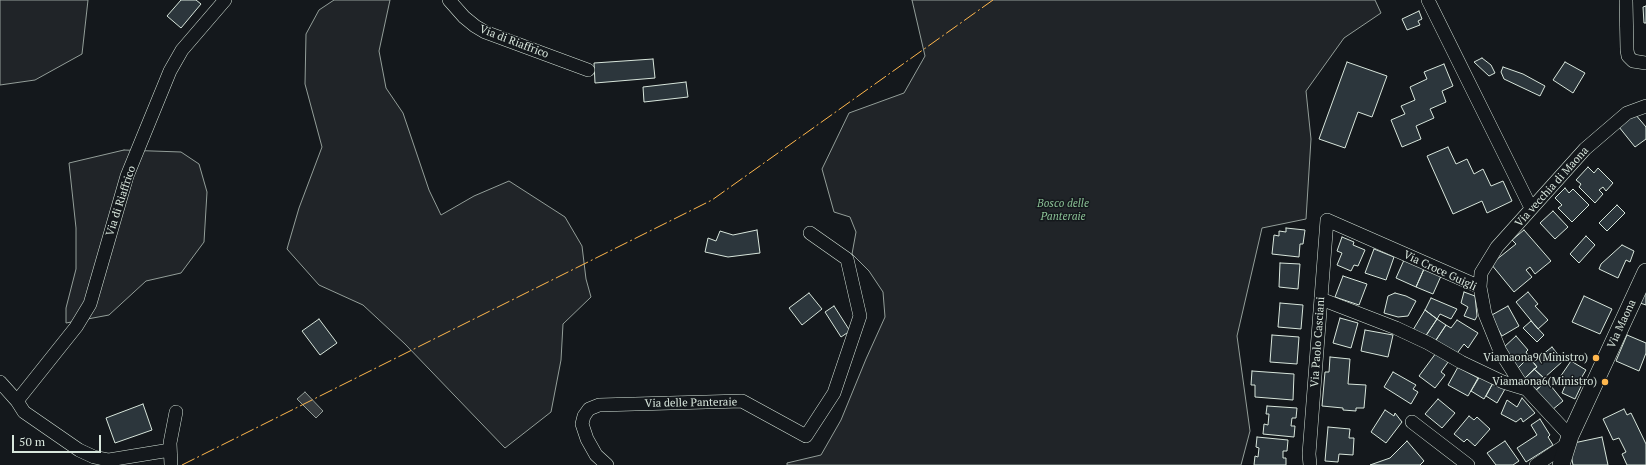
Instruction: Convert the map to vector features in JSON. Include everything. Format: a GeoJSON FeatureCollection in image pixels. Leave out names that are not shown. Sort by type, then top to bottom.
{"type":"FeatureCollection","features":[{"type":"Feature","properties":{"kind":"main road","name":"Via Maona"},"geometry":{"type":"LineString","coordinates":[[1561,465],[1568,440],[1646,272]]}},
{"type":"Feature","properties":{"kind":"street","name":"Via di Riaffrico"},"geometry":{"type":"LineString","coordinates":[[17,402],[76,327],[90,304],[127,176],[170,71],[182,50],[225,0]]}},
{"type":"Feature","properties":{"kind":"street","name":"Via di Riaffrico"},"geometry":{"type":"LineString","coordinates":[[449,0],[464,17],[485,32],[588,70]]}},
{"type":"Feature","properties":{"kind":"street"},"geometry":{"type":"LineString","coordinates":[[1428,0],[1532,208]]}},
{"type":"Feature","properties":{"kind":"street"},"geometry":{"type":"LineString","coordinates":[[1626,0],[1626,50],[1632,61],[1646,63]]}},
{"type":"Feature","properties":{"kind":"street","name":"Via vecchia di Maona"},"geometry":{"type":"LineString","coordinates":[[1480,287],[1480,280],[1485,266],[1498,247],[1585,149],[1627,113],[1646,106]]}},
{"type":"Feature","properties":{"kind":"street","name":"Via Croce Guigli"},"geometry":{"type":"LineString","coordinates":[[1327,220],[1480,287],[1486,314],[1500,351],[1519,381],[1568,440]]}},
{"type":"Feature","properties":{"kind":"street","name":"Via Paolo Casciani"},"geometry":{"type":"LineString","coordinates":[[1310,465],[1309,454],[1327,220]]}},
{"type":"Feature","properties":{"kind":"street","name":"Via delle Panteraie"},"geometry":{"type":"LineString","coordinates":[[607,465],[596,455],[586,439],[582,424],[584,416],[589,409],[599,405],[742,402],[806,436],[834,393],[860,316],[847,259],[810,233]]}},
{"type":"Feature","properties":{"kind":"street"},"geometry":{"type":"LineString","coordinates":[[1321,299],[1396,328],[1503,382],[1528,390]]}},
{"type":"Feature","properties":{"kind":"street"},"geometry":{"type":"LineString","coordinates":[[0,382],[24,412],[78,450],[94,457],[109,460],[170,450]]}},
{"type":"Feature","properties":{"kind":"street"},"geometry":{"type":"LineString","coordinates":[[171,465],[171,432],[176,412]]}},
{"type":"Feature","properties":{"kind":"street"},"geometry":{"type":"LineString","coordinates":[[1412,422],[1459,463]]}},
{"type":"Feature","properties":{"kind":"street"},"geometry":{"type":"LineString","coordinates":[[1536,465],[1568,440]]}},
{"type":"Feature","properties":{"kind":"green space"},"geometry":{"type":"Polygon","coordinates":[[[0,0],[88,0],[82,54],[35,80],[0,85],[0,0]]]}},
{"type":"Feature","properties":{"kind":"green space"},"geometry":{"type":"Polygon","coordinates":[[[334,0],[390,0],[379,51],[386,88],[403,113],[429,190],[441,215],[474,196],[509,181],[565,217],[582,246],[586,279],[591,297],[563,324],[561,360],[551,412],[505,448],[405,344],[363,305],[319,285],[287,249],[299,208],[322,147],[305,84],[306,34],[319,10],[334,0]]]}},
{"type":"Feature","properties":{"kind":"green space","name":"Bosco delle Panteraie"},"geometry":{"type":"Polygon","coordinates":[[[912,0],[1375,0],[1381,13],[1344,38],[1306,91],[1311,139],[1306,219],[1262,228],[1237,336],[1250,431],[1241,465],[787,465],[787,463],[821,455],[841,420],[885,317],[883,292],[869,271],[852,254],[856,232],[850,217],[834,212],[822,169],[849,113],[904,93],[925,56],[912,0]]]}},
{"type":"Feature","properties":{"kind":"green space"},"geometry":{"type":"Polygon","coordinates":[[[124,150],[181,152],[199,164],[207,192],[204,242],[181,273],[146,281],[109,315],[66,323],[66,308],[76,269],[76,228],[69,163],[124,150]]]}},
{"type":"Feature","properties":{"kind":"shaded area"},"geometry":{"type":"Polygon","coordinates":[[[305,392],[323,411],[316,418],[297,399],[305,392]]]}},
{"type":"Feature","properties":{"kind":"building"},"geometry":{"type":"Polygon","coordinates":[[[181,0],[196,0],[201,4],[181,28],[167,16],[181,0]]]}},
{"type":"Feature","properties":{"kind":"building"},"geometry":{"type":"Polygon","coordinates":[[[1646,6],[1646,23],[1644,23],[1643,7],[1646,6]]]}},
{"type":"Feature","properties":{"kind":"building"},"geometry":{"type":"Polygon","coordinates":[[[1419,11],[1422,19],[1418,21],[1420,25],[1407,30],[1402,19],[1419,11]]]}},
{"type":"Feature","properties":{"kind":"building"},"geometry":{"type":"Polygon","coordinates":[[[1482,58],[1491,65],[1495,73],[1489,76],[1474,62],[1482,58]]]}},
{"type":"Feature","properties":{"kind":"building"},"geometry":{"type":"Polygon","coordinates":[[[653,59],[655,78],[595,83],[594,63],[653,59]]]}},
{"type":"Feature","properties":{"kind":"building"},"geometry":{"type":"Polygon","coordinates":[[[1347,62],[1387,76],[1372,117],[1358,112],[1345,148],[1319,139],[1347,62]]]}},
{"type":"Feature","properties":{"kind":"building"},"geometry":{"type":"Polygon","coordinates":[[[1565,62],[1585,73],[1573,93],[1553,80],[1565,62]]]}},
{"type":"Feature","properties":{"kind":"building"},"geometry":{"type":"Polygon","coordinates":[[[1444,64],[1453,86],[1442,91],[1446,102],[1430,109],[1434,118],[1416,126],[1421,139],[1402,147],[1391,120],[1405,114],[1401,106],[1415,100],[1410,87],[1427,79],[1424,72],[1444,64]]]}},
{"type":"Feature","properties":{"kind":"building"},"geometry":{"type":"Polygon","coordinates":[[[1503,67],[1523,74],[1545,86],[1540,96],[1504,79],[1501,72],[1503,67]]]}},
{"type":"Feature","properties":{"kind":"building"},"geometry":{"type":"Polygon","coordinates":[[[686,82],[688,97],[644,102],[643,87],[686,82]]]}},
{"type":"Feature","properties":{"kind":"building"},"geometry":{"type":"Polygon","coordinates":[[[1635,114],[1646,127],[1646,139],[1635,147],[1619,127],[1635,114]]]}},
{"type":"Feature","properties":{"kind":"building"},"geometry":{"type":"Polygon","coordinates":[[[1448,147],[1456,164],[1467,159],[1474,174],[1483,169],[1491,186],[1503,181],[1512,201],[1487,213],[1482,201],[1453,214],[1427,156],[1448,147]]]}},
{"type":"Feature","properties":{"kind":"building"},"geometry":{"type":"Polygon","coordinates":[[[1588,167],[1594,173],[1598,168],[1613,183],[1606,191],[1603,187],[1599,190],[1603,194],[1595,203],[1579,187],[1581,184],[1576,180],[1588,167]]]}},
{"type":"Feature","properties":{"kind":"building"},"geometry":{"type":"Polygon","coordinates":[[[1565,188],[1569,193],[1573,189],[1589,205],[1572,222],[1558,208],[1562,205],[1555,198],[1565,188]]]}},
{"type":"Feature","properties":{"kind":"building"},"geometry":{"type":"Polygon","coordinates":[[[1617,205],[1625,213],[1607,231],[1599,223],[1617,205]]]}},
{"type":"Feature","properties":{"kind":"building"},"geometry":{"type":"Polygon","coordinates":[[[1553,211],[1568,227],[1555,239],[1540,223],[1553,211]]]}},
{"type":"Feature","properties":{"kind":"building"},"geometry":{"type":"Polygon","coordinates":[[[1286,228],[1305,230],[1303,244],[1300,244],[1299,257],[1272,254],[1274,235],[1279,236],[1279,231],[1286,232],[1286,228]]]}},
{"type":"Feature","properties":{"kind":"building"},"geometry":{"type":"Polygon","coordinates":[[[757,230],[760,253],[728,257],[705,252],[708,238],[716,241],[720,231],[733,235],[757,230]]]}},
{"type":"Feature","properties":{"kind":"building"},"geometry":{"type":"Polygon","coordinates":[[[1524,230],[1551,261],[1535,274],[1530,267],[1526,270],[1532,277],[1514,292],[1491,264],[1516,244],[1512,240],[1524,230]]]}},
{"type":"Feature","properties":{"kind":"building"},"geometry":{"type":"Polygon","coordinates":[[[1586,236],[1595,245],[1579,263],[1570,254],[1586,236]]]}},
{"type":"Feature","properties":{"kind":"building"},"geometry":{"type":"Polygon","coordinates":[[[1342,237],[1354,242],[1353,245],[1365,250],[1358,266],[1354,265],[1351,271],[1337,265],[1342,253],[1337,251],[1342,237]]]}},
{"type":"Feature","properties":{"kind":"building"},"geometry":{"type":"Polygon","coordinates":[[[1622,245],[1634,251],[1630,262],[1626,260],[1618,278],[1599,269],[1601,264],[1622,245]]]}},
{"type":"Feature","properties":{"kind":"building"},"geometry":{"type":"Polygon","coordinates":[[[1374,249],[1394,257],[1386,280],[1365,273],[1374,249]]]}},
{"type":"Feature","properties":{"kind":"building"},"geometry":{"type":"Polygon","coordinates":[[[1404,260],[1424,269],[1416,287],[1396,278],[1404,260]]]}},
{"type":"Feature","properties":{"kind":"building"},"geometry":{"type":"Polygon","coordinates":[[[1280,263],[1300,264],[1298,289],[1279,287],[1280,263]]]}},
{"type":"Feature","properties":{"kind":"building"},"geometry":{"type":"Polygon","coordinates":[[[1424,269],[1441,276],[1433,294],[1416,287],[1424,269]]]}},
{"type":"Feature","properties":{"kind":"building"},"geometry":{"type":"Polygon","coordinates":[[[1343,276],[1367,284],[1359,305],[1335,297],[1343,276]]]}},
{"type":"Feature","properties":{"kind":"building"},"geometry":{"type":"Polygon","coordinates":[[[1646,291],[1646,305],[1640,303],[1646,291]]]}},
{"type":"Feature","properties":{"kind":"building"},"geometry":{"type":"Polygon","coordinates":[[[1464,292],[1475,296],[1477,316],[1475,320],[1464,316],[1468,307],[1461,303],[1464,292]]]}},
{"type":"Feature","properties":{"kind":"building"},"geometry":{"type":"Polygon","coordinates":[[[1528,292],[1538,304],[1535,306],[1548,320],[1538,329],[1516,302],[1528,292]]]}},
{"type":"Feature","properties":{"kind":"building"},"geometry":{"type":"Polygon","coordinates":[[[809,293],[822,309],[802,325],[789,308],[809,293]]]}},
{"type":"Feature","properties":{"kind":"building"},"geometry":{"type":"Polygon","coordinates":[[[1395,293],[1416,301],[1408,316],[1398,317],[1384,313],[1388,296],[1395,293]]]}},
{"type":"Feature","properties":{"kind":"building"},"geometry":{"type":"Polygon","coordinates":[[[1584,296],[1612,309],[1600,334],[1572,322],[1584,296]]]}},
{"type":"Feature","properties":{"kind":"building"},"geometry":{"type":"Polygon","coordinates":[[[1431,298],[1457,309],[1451,319],[1440,314],[1437,319],[1425,310],[1431,298]]]}},
{"type":"Feature","properties":{"kind":"building"},"geometry":{"type":"Polygon","coordinates":[[[1280,303],[1303,305],[1301,329],[1278,327],[1280,303]]]}},
{"type":"Feature","properties":{"kind":"building"},"geometry":{"type":"Polygon","coordinates":[[[834,306],[850,331],[841,337],[825,312],[834,306]]]}},
{"type":"Feature","properties":{"kind":"building"},"geometry":{"type":"Polygon","coordinates":[[[1508,306],[1519,326],[1502,336],[1490,316],[1508,306]]]}},
{"type":"Feature","properties":{"kind":"building"},"geometry":{"type":"Polygon","coordinates":[[[1425,310],[1437,319],[1425,337],[1413,330],[1425,310]]]}},
{"type":"Feature","properties":{"kind":"building"},"geometry":{"type":"Polygon","coordinates":[[[1340,318],[1358,323],[1351,348],[1333,343],[1340,318]]]}},
{"type":"Feature","properties":{"kind":"building"},"geometry":{"type":"Polygon","coordinates":[[[319,319],[337,343],[320,355],[302,331],[319,319]]]}},
{"type":"Feature","properties":{"kind":"building"},"geometry":{"type":"Polygon","coordinates":[[[1437,319],[1446,325],[1434,343],[1425,337],[1437,319]]]}},
{"type":"Feature","properties":{"kind":"building"},"geometry":{"type":"Polygon","coordinates":[[[1457,320],[1478,333],[1468,348],[1464,344],[1455,356],[1434,343],[1446,325],[1451,328],[1457,320]]]}},
{"type":"Feature","properties":{"kind":"building"},"geometry":{"type":"Polygon","coordinates":[[[1531,321],[1544,335],[1537,342],[1523,328],[1531,321]]]}},
{"type":"Feature","properties":{"kind":"building"},"geometry":{"type":"Polygon","coordinates":[[[1365,330],[1393,335],[1388,357],[1361,351],[1365,330]]]}},
{"type":"Feature","properties":{"kind":"building"},"geometry":{"type":"Polygon","coordinates":[[[1272,335],[1299,337],[1297,364],[1270,362],[1272,335]]]}},
{"type":"Feature","properties":{"kind":"building"},"geometry":{"type":"Polygon","coordinates":[[[1627,335],[1646,343],[1646,353],[1639,371],[1616,361],[1627,335]]]}},
{"type":"Feature","properties":{"kind":"building"},"geometry":{"type":"Polygon","coordinates":[[[1516,336],[1528,350],[1526,352],[1529,357],[1517,369],[1503,348],[1516,336]]]}},
{"type":"Feature","properties":{"kind":"building"},"geometry":{"type":"Polygon","coordinates":[[[1552,347],[1563,361],[1544,378],[1534,369],[1537,367],[1533,362],[1552,347]]]}},
{"type":"Feature","properties":{"kind":"building"},"geometry":{"type":"Polygon","coordinates":[[[1439,349],[1451,358],[1441,372],[1445,375],[1435,388],[1419,376],[1439,349]]]}},
{"type":"Feature","properties":{"kind":"building"},"geometry":{"type":"Polygon","coordinates":[[[1330,357],[1350,359],[1348,384],[1366,385],[1364,408],[1356,408],[1356,411],[1322,406],[1325,372],[1329,372],[1330,357]]]}},
{"type":"Feature","properties":{"kind":"building"},"geometry":{"type":"Polygon","coordinates":[[[1529,357],[1537,367],[1524,379],[1517,369],[1529,357]]]}},
{"type":"Feature","properties":{"kind":"building"},"geometry":{"type":"Polygon","coordinates":[[[1571,361],[1586,370],[1580,380],[1583,382],[1575,399],[1562,393],[1565,386],[1558,380],[1571,361]]]}},
{"type":"Feature","properties":{"kind":"building"},"geometry":{"type":"Polygon","coordinates":[[[1458,367],[1478,378],[1468,396],[1448,385],[1458,367]]]}},
{"type":"Feature","properties":{"kind":"building"},"geometry":{"type":"Polygon","coordinates":[[[1534,369],[1547,381],[1536,390],[1524,379],[1534,369]]]}},
{"type":"Feature","properties":{"kind":"building"},"geometry":{"type":"Polygon","coordinates":[[[1252,371],[1294,374],[1293,400],[1255,397],[1255,385],[1251,385],[1252,371]]]}},
{"type":"Feature","properties":{"kind":"building"},"geometry":{"type":"Polygon","coordinates":[[[1393,372],[1416,385],[1413,389],[1418,392],[1411,404],[1384,387],[1393,372]]]}},
{"type":"Feature","properties":{"kind":"building"},"geometry":{"type":"Polygon","coordinates":[[[1480,376],[1493,383],[1484,399],[1471,391],[1480,376]]]}},
{"type":"Feature","properties":{"kind":"building"},"geometry":{"type":"Polygon","coordinates":[[[1547,381],[1563,401],[1552,410],[1536,390],[1547,381]]]}},
{"type":"Feature","properties":{"kind":"building"},"geometry":{"type":"Polygon","coordinates":[[[1493,383],[1505,389],[1497,403],[1486,396],[1493,383]]]}},
{"type":"Feature","properties":{"kind":"building"},"geometry":{"type":"Polygon","coordinates":[[[1522,398],[1535,413],[1523,422],[1521,418],[1516,422],[1501,414],[1507,400],[1517,407],[1522,398]]]}},
{"type":"Feature","properties":{"kind":"building"},"geometry":{"type":"Polygon","coordinates":[[[1438,399],[1455,413],[1442,428],[1425,414],[1438,399]]]}},
{"type":"Feature","properties":{"kind":"building"},"geometry":{"type":"Polygon","coordinates":[[[143,404],[152,430],[115,443],[106,418],[143,404]]]}},
{"type":"Feature","properties":{"kind":"building"},"geometry":{"type":"Polygon","coordinates":[[[1267,406],[1297,408],[1296,418],[1292,418],[1291,426],[1295,426],[1294,437],[1263,434],[1264,424],[1268,425],[1269,414],[1266,414],[1267,406]]]}},
{"type":"Feature","properties":{"kind":"building"},"geometry":{"type":"Polygon","coordinates":[[[1624,409],[1627,415],[1631,413],[1646,444],[1646,465],[1627,465],[1622,454],[1626,452],[1619,438],[1613,440],[1603,419],[1624,409]]]}},
{"type":"Feature","properties":{"kind":"building"},"geometry":{"type":"Polygon","coordinates":[[[1385,410],[1394,416],[1395,413],[1402,422],[1386,443],[1371,432],[1385,410]]]}},
{"type":"Feature","properties":{"kind":"building"},"geometry":{"type":"Polygon","coordinates":[[[1469,416],[1474,420],[1477,417],[1490,429],[1475,446],[1467,439],[1464,442],[1454,434],[1469,416]]]}},
{"type":"Feature","properties":{"kind":"building"},"geometry":{"type":"Polygon","coordinates":[[[1540,419],[1550,435],[1548,437],[1553,445],[1526,462],[1517,448],[1537,435],[1531,425],[1540,419]]]}},
{"type":"Feature","properties":{"kind":"building"},"geometry":{"type":"Polygon","coordinates":[[[1328,427],[1350,429],[1349,438],[1354,438],[1353,455],[1339,454],[1338,462],[1325,461],[1328,427]]]}},
{"type":"Feature","properties":{"kind":"building"},"geometry":{"type":"Polygon","coordinates":[[[1257,437],[1288,440],[1287,451],[1283,451],[1283,458],[1286,458],[1286,465],[1254,465],[1255,456],[1258,457],[1259,448],[1256,447],[1257,437]]]}},
{"type":"Feature","properties":{"kind":"building"},"geometry":{"type":"Polygon","coordinates":[[[1602,437],[1608,465],[1573,465],[1569,444],[1602,437]]]}},
{"type":"Feature","properties":{"kind":"building"},"geometry":{"type":"Polygon","coordinates":[[[1407,441],[1424,461],[1420,465],[1370,465],[1390,458],[1407,441]]]}},
{"type":"Feature","properties":{"kind":"building"},"geometry":{"type":"Polygon","coordinates":[[[1505,441],[1519,461],[1513,465],[1496,465],[1487,453],[1505,441]]]}},
{"type":"Feature","properties":{"kind":"power"},"geometry":{"type":"LineString","coordinates":[[182,465],[712,200],[993,0]]}},
{"type":"Feature","properties":{"kind":"place","name":"Viamaona9(Ministro)"},"geometry":{"type":"Point","coordinates":[1596,358]}},
{"type":"Feature","properties":{"kind":"place","name":"Viamaona6(Ministro)"},"geometry":{"type":"Point","coordinates":[1605,382]}}]}
